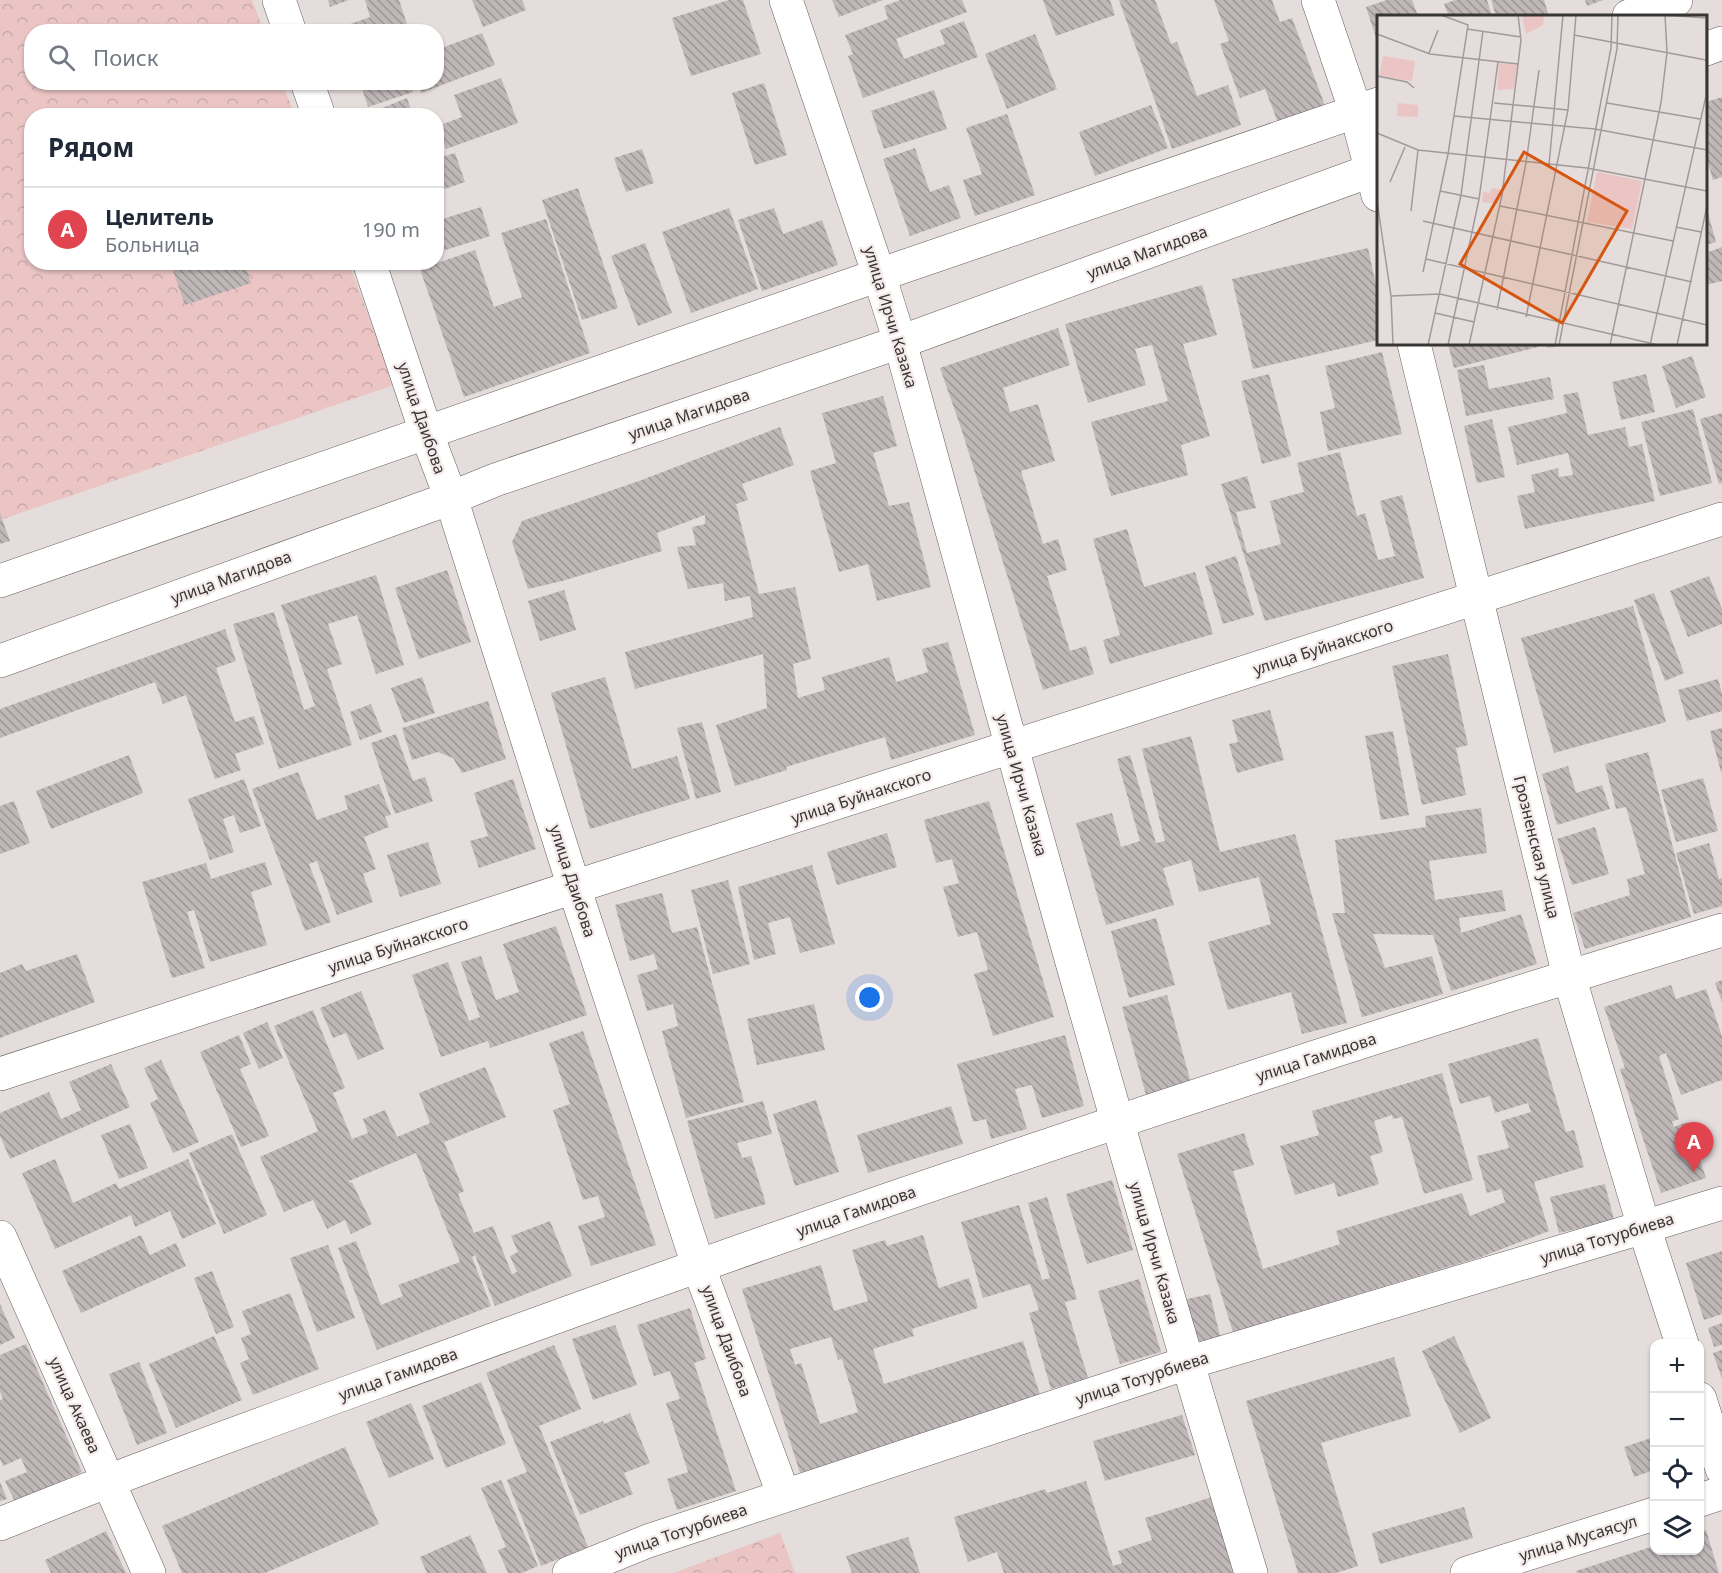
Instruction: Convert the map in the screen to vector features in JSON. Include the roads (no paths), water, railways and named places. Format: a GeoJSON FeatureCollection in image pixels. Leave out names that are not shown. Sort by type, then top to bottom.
{"type":"FeatureCollection","features":[{"type":"Feature","properties":{"kind":"street"},"geometry":{"type":"LineString","coordinates":[[279,0],[287,24]]}},
{"type":"Feature","properties":{"kind":"street","name":"улица Ирчи Казака"},"geometry":{"type":"LineString","coordinates":[[786,0],[900,342],[1116,1121],[1251,1573]]}},
{"type":"Feature","properties":{"kind":"street"},"geometry":{"type":"LineString","coordinates":[[1318,0],[1367,108],[1376,178]]}},
{"type":"Feature","properties":{"kind":"street"},"geometry":{"type":"LineString","coordinates":[[1632,15],[1676,0]]}},
{"type":"Feature","properties":{"kind":"street"},"geometry":{"type":"LineString","coordinates":[[1707,49],[1722,43]]}},
{"type":"Feature","properties":{"kind":"street"},"geometry":{"type":"LineString","coordinates":[[311,90],[316,108]]}},
{"type":"Feature","properties":{"kind":"street"},"geometry":{"type":"LineString","coordinates":[[0,581],[879,274],[1367,108]]}},
{"type":"Feature","properties":{"kind":"street","name":"улица Магидова"},"geometry":{"type":"LineString","coordinates":[[0,661],[495,480],[1376,178]]}},
{"type":"Feature","properties":{"kind":"street","name":"улица Даибова"},"geometry":{"type":"LineString","coordinates":[[372,270],[426,432],[451,498],[574,887],[699,1265],[784,1496]]}},
{"type":"Feature","properties":{"kind":"street","name":"Грозненская улица"},"geometry":{"type":"LineString","coordinates":[[1414,345],[1569,976],[1644,1227],[1680,1339]]}},
{"type":"Feature","properties":{"kind":"street","name":"улица Буйнакского"},"geometry":{"type":"LineString","coordinates":[[0,1074],[574,887],[1722,519]]}},
{"type":"Feature","properties":{"kind":"street","name":"улица Гамидова"},"geometry":{"type":"LineString","coordinates":[[0,1524],[108,1480],[699,1265],[1116,1121],[1569,976],[1722,930]]}},
{"type":"Feature","properties":{"kind":"street","name":"улица Тотурбиева"},"geometry":{"type":"LineString","coordinates":[[569,1573],[648,1541],[1187,1363],[1722,1203]]}},
{"type":"Feature","properties":{"kind":"street","name":"улица Акаева"},"geometry":{"type":"LineString","coordinates":[[0,1237],[149,1573]]}},
{"type":"Feature","properties":{"kind":"street"},"geometry":{"type":"LineString","coordinates":[[1704,1412],[1722,1469]]}},
{"type":"Feature","properties":{"kind":"street"},"geometry":{"type":"LineString","coordinates":[[1704,1499],[1722,1493]]}},
{"type":"Feature","properties":{"kind":"street","name":"улица Мусаясул"},"geometry":{"type":"LineString","coordinates":[[1467,1573],[1650,1515]]}},
{"type":"Feature","properties":{"kind":"place","name":"Целитель"},"geometry":{"type":"Point","coordinates":[1694,1172]}}]}
